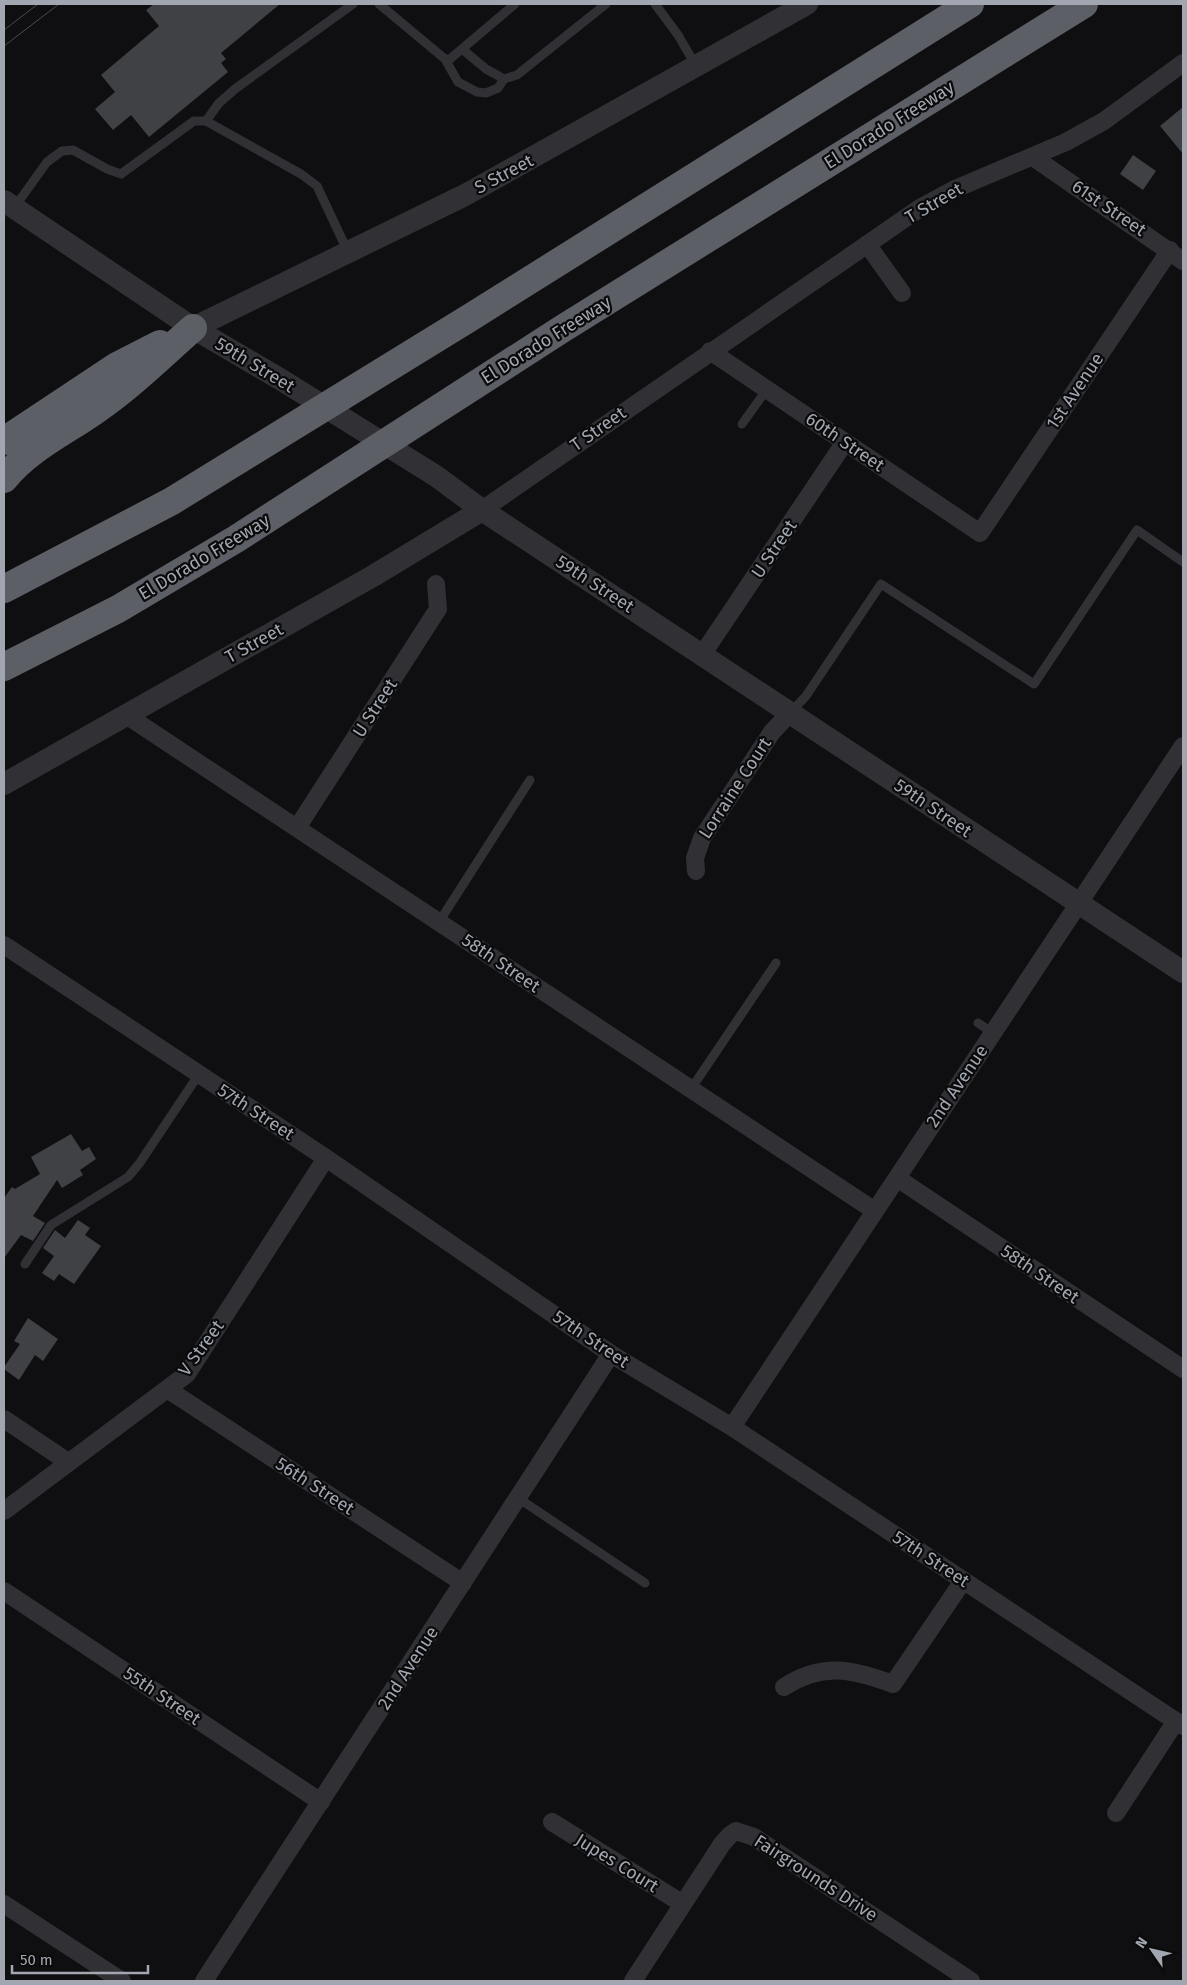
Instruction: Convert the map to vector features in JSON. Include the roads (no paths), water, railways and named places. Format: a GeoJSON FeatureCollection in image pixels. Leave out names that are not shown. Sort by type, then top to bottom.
{"type":"FeatureCollection","features":[{"type":"Feature","properties":{"kind":"highway"},"geometry":{"type":"LineString","coordinates":[[943,21],[966,4]]}},
{"type":"Feature","properties":{"kind":"highway"},"geometry":{"type":"LineString","coordinates":[[4,589],[172,501],[471,318],[970,4]]}},
{"type":"Feature","properties":{"kind":"highway","name":"El Dorado Freeway"},"geometry":{"type":"LineString","coordinates":[[4,667],[118,609],[236,539],[562,329],[1084,4]]}},
{"type":"Feature","properties":{"kind":"highway"},"geometry":{"type":"LineString","coordinates":[[4,441],[117,366],[193,328]]}},
{"type":"Feature","properties":{"kind":"highway"},"geometry":{"type":"LineString","coordinates":[[4,479],[17,463],[97,410],[135,380],[193,328]]}},
{"type":"Feature","properties":{"kind":"street","name":"S Street"},"geometry":{"type":"LineString","coordinates":[[193,328],[520,166],[807,4]]}},
{"type":"Feature","properties":{"kind":"street","name":"T Street"},"geometry":{"type":"LineString","coordinates":[[4,784],[374,576],[482,510],[920,208],[955,189],[1066,142],[1104,121],[1183,63]]}},
{"type":"Feature","properties":{"kind":"street","name":"61st Street"},"geometry":{"type":"LineString","coordinates":[[1033,157],[1177,255]]}},
{"type":"Feature","properties":{"kind":"street","name":"59th Street"},"geometry":{"type":"LineString","coordinates":[[8,206],[193,328],[280,379],[436,476],[482,510],[1183,972]]}},
{"type":"Feature","properties":{"kind":"street"},"geometry":{"type":"LineString","coordinates":[[867,244],[902,293]]}},
{"type":"Feature","properties":{"kind":"street","name":"1st Avenue"},"geometry":{"type":"LineString","coordinates":[[980,533],[1177,255]]}},
{"type":"Feature","properties":{"kind":"street","name":"60th Street"},"geometry":{"type":"LineString","coordinates":[[710,351],[980,533]]}},
{"type":"Feature","properties":{"kind":"street","name":"U Street"},"geometry":{"type":"LineString","coordinates":[[702,655],[845,442]]}},
{"type":"Feature","properties":{"kind":"street","name":"U Street"},"geometry":{"type":"LineString","coordinates":[[298,828],[438,609],[436,584]]}},
{"type":"Feature","properties":{"kind":"street","name":"Lorraine Court"},"geometry":{"type":"LineString","coordinates":[[696,871],[695,858],[702,838],[772,732],[790,713]]}},
{"type":"Feature","properties":{"kind":"street","name":"58th Street"},"geometry":{"type":"LineString","coordinates":[[126,715],[691,1089],[752,1126],[875,1211]]}},
{"type":"Feature","properties":{"kind":"street","name":"2nd Avenue"},"geometry":{"type":"LineString","coordinates":[[732,1427],[1183,746]]}},
{"type":"Feature","properties":{"kind":"street","name":"57th Street"},"geometry":{"type":"LineString","coordinates":[[4,945],[326,1158],[611,1354],[732,1427],[1180,1723]]}},
{"type":"Feature","properties":{"kind":"street","name":"V Street"},"geometry":{"type":"LineString","coordinates":[[4,1510],[187,1374],[326,1158]]}},
{"type":"Feature","properties":{"kind":"street","name":"58th Street"},"geometry":{"type":"LineString","coordinates":[[897,1178],[1183,1369]]}},
{"type":"Feature","properties":{"kind":"street","name":"2nd Avenue"},"geometry":{"type":"LineString","coordinates":[[204,1981],[611,1354]]}},
{"type":"Feature","properties":{"kind":"street","name":"56th Street"},"geometry":{"type":"LineString","coordinates":[[166,1389],[463,1583]]}},
{"type":"Feature","properties":{"kind":"street"},"geometry":{"type":"LineString","coordinates":[[4,1419],[68,1462]]}},
{"type":"Feature","properties":{"kind":"street"},"geometry":{"type":"LineString","coordinates":[[784,1687],[799,1678],[816,1672],[837,1669],[867,1675],[893,1684],[963,1580]]}},
{"type":"Feature","properties":{"kind":"street","name":"55th Street"},"geometry":{"type":"LineString","coordinates":[[4,1591],[321,1802]]}},
{"type":"Feature","properties":{"kind":"street"},"geometry":{"type":"LineString","coordinates":[[1116,1813],[1180,1723]]}},
{"type":"Feature","properties":{"kind":"street","name":"Jupes Court"},"geometry":{"type":"LineString","coordinates":[[552,1822],[683,1904]]}},
{"type":"Feature","properties":{"kind":"street","name":"Fairgrounds Drive"},"geometry":{"type":"LineString","coordinates":[[633,1981],[722,1844],[736,1831],[746,1833],[968,1980]]}},
{"type":"Feature","properties":{"kind":"street"},"geometry":{"type":"LineString","coordinates":[[4,1904],[122,1981]]}},
{"type":"Feature","properties":{"kind":"lane"},"geometry":{"type":"LineString","coordinates":[[206,121],[219,103],[236,89],[353,4]]}},
{"type":"Feature","properties":{"kind":"lane"},"geometry":{"type":"LineString","coordinates":[[379,4],[445,59],[458,82],[477,92],[486,93],[498,88],[504,79],[517,75],[606,4]]}},
{"type":"Feature","properties":{"kind":"lane"},"geometry":{"type":"LineString","coordinates":[[445,59],[450,59],[515,4]]}},
{"type":"Feature","properties":{"kind":"lane"},"geometry":{"type":"LineString","coordinates":[[655,4],[678,35],[696,66]]}},
{"type":"Feature","properties":{"kind":"lane"},"geometry":{"type":"LineString","coordinates":[[462,49],[486,69],[504,79]]}},
{"type":"Feature","properties":{"kind":"lane"},"geometry":{"type":"LineString","coordinates":[[8,206],[47,162],[62,151],[73,150],[107,169],[122,174],[194,121],[206,121],[301,174],[317,186],[348,252]]}},
{"type":"Feature","properties":{"kind":"lane"},"geometry":{"type":"LineString","coordinates":[[742,424],[767,389]]}},
{"type":"Feature","properties":{"kind":"lane"},"geometry":{"type":"LineString","coordinates":[[790,713],[806,696],[881,584],[1034,684],[1137,530],[1183,562]]}},
{"type":"Feature","properties":{"kind":"lane"},"geometry":{"type":"LineString","coordinates":[[439,922],[530,780]]}},
{"type":"Feature","properties":{"kind":"lane"},"geometry":{"type":"LineString","coordinates":[[691,1089],[776,963]]}},
{"type":"Feature","properties":{"kind":"lane"},"geometry":{"type":"LineString","coordinates":[[978,1023],[993,1033]]}},
{"type":"Feature","properties":{"kind":"lane"},"geometry":{"type":"LineString","coordinates":[[25,1264],[51,1225],[128,1177],[139,1164],[199,1074]]}},
{"type":"Feature","properties":{"kind":"lane"},"geometry":{"type":"LineString","coordinates":[[518,1498],[645,1582]]}},
{"type":"Feature","properties":{"kind":"tram line"},"geometry":{"type":"LineString","coordinates":[[4,30],[38,4]]}},
{"type":"Feature","properties":{"kind":"tram line"},"geometry":{"type":"LineString","coordinates":[[4,46],[59,4]]}}]}
